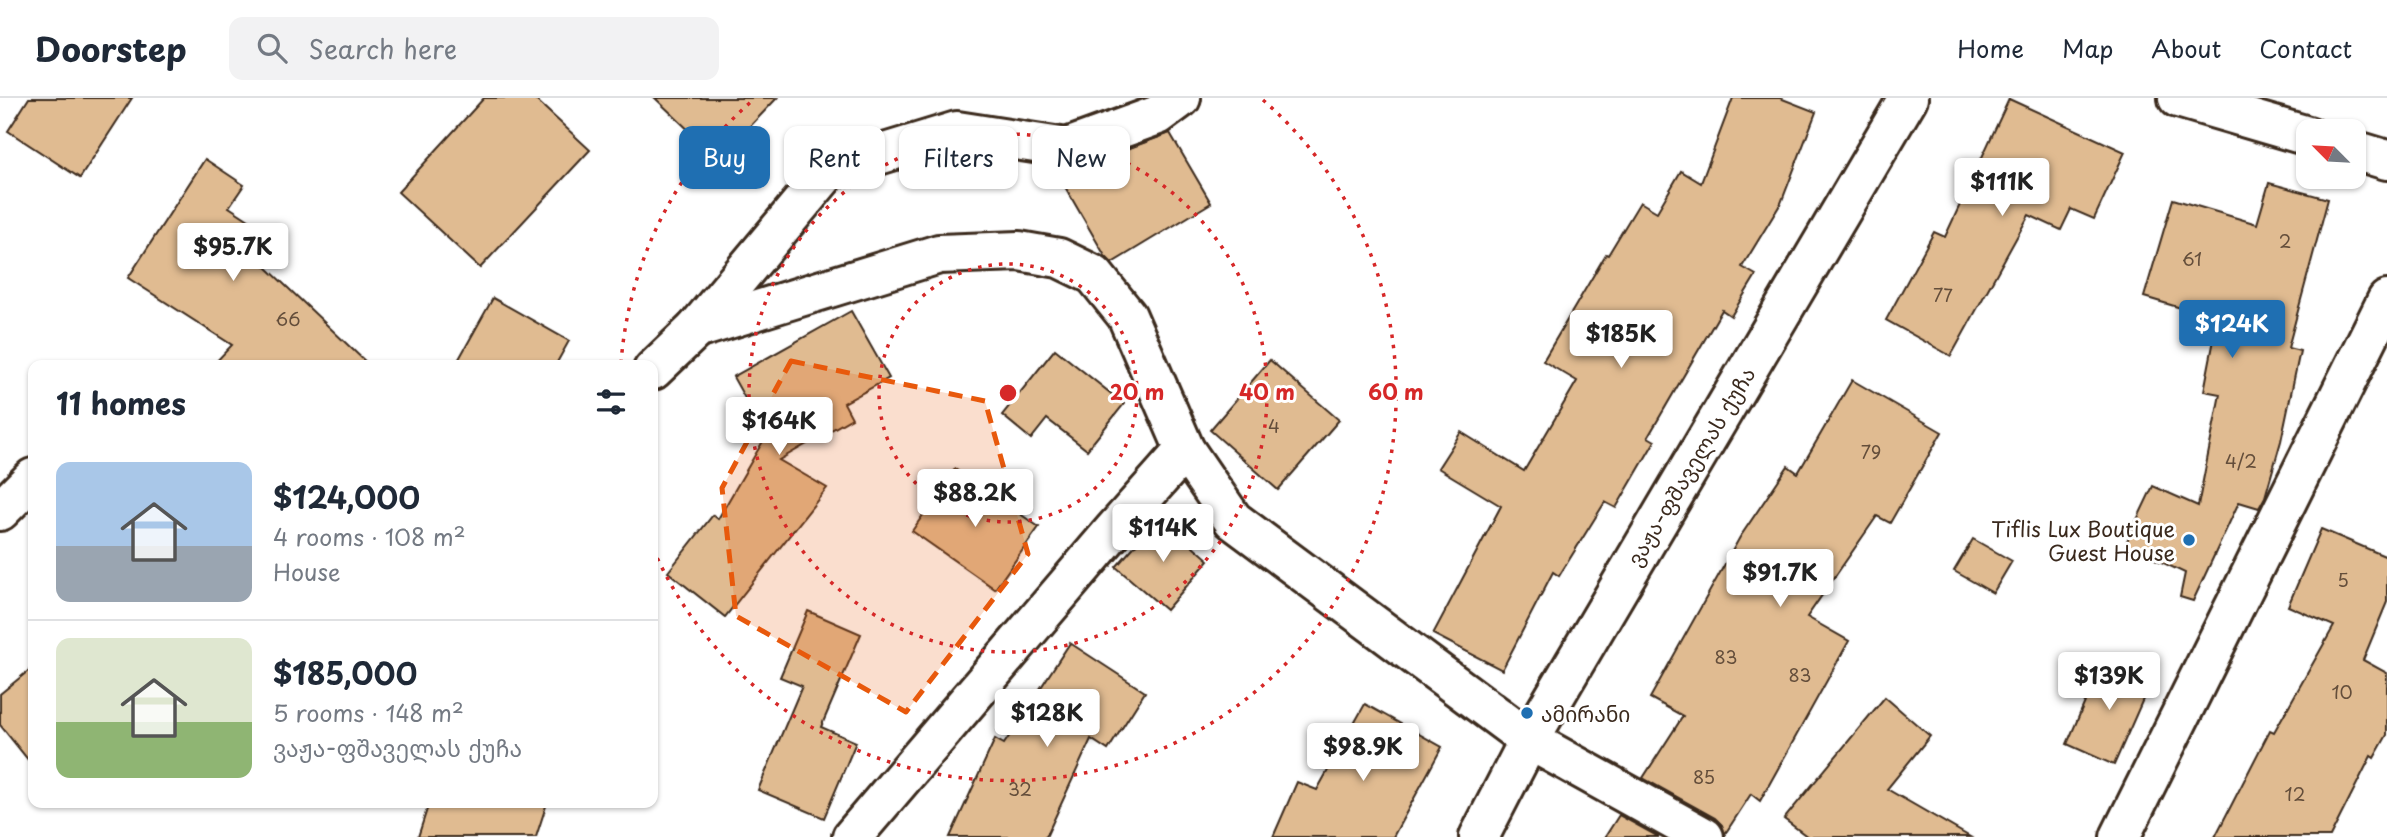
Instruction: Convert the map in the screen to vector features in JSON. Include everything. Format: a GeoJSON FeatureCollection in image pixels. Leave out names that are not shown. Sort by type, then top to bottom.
{"type":"FeatureCollection","features":[{"type":"Feature","properties":{"kind":"street"},"geometry":{"type":"LineString","coordinates":[[658,365],[696,329],[829,170],[957,131],[1067,148],[1158,115],[1181,98]]}},
{"type":"Feature","properties":{"kind":"street","name":"ვაჟა-ფშაველას ქუჩა"},"geometry":{"type":"LineString","coordinates":[[1479,837],[1529,740],[1908,98]]}},
{"type":"Feature","properties":{"kind":"street"},"geometry":{"type":"LineString","coordinates":[[2178,98],[2296,132]]}},
{"type":"Feature","properties":{"kind":"street"},"geometry":{"type":"LineString","coordinates":[[2366,154],[2387,160]]}},
{"type":"Feature","properties":{"kind":"street"},"geometry":{"type":"LineString","coordinates":[[696,329],[939,254],[1020,251],[1059,257],[1094,275],[1127,316],[1185,450],[1233,520],[1529,740],[1704,837]]}},
{"type":"Feature","properties":{"kind":"street"},"geometry":{"type":"LineString","coordinates":[[2120,837],[2387,300]]}},
{"type":"Feature","properties":{"kind":"street"},"geometry":{"type":"LineString","coordinates":[[852,837],[1185,450]]}},
{"type":"Feature","properties":{"kind":"street"},"geometry":{"type":"LineString","coordinates":[[0,511],[28,483]]}},
{"type":"Feature","properties":{"kind":"highlighted area"},"geometry":{"type":"Polygon","coordinates":[[[791,361],[985,401],[1028,554],[906,712],[736,616],[722,488],[791,361]]]}},
{"type":"Feature","properties":{"kind":"building"},"geometry":{"type":"Polygon","coordinates":[[[29,98],[132,98],[80,178],[8,131],[29,98]]]}},
{"type":"Feature","properties":{"kind":"building"},"geometry":{"type":"Polygon","coordinates":[[[484,98],[534,98],[590,150],[480,268],[398,192],[484,98]]]}},
{"type":"Feature","properties":{"kind":"building"},"geometry":{"type":"Polygon","coordinates":[[[655,98],[777,98],[750,126],[684,126],[655,98]]]}},
{"type":"Feature","properties":{"kind":"building"},"geometry":{"type":"Polygon","coordinates":[[[1733,98],[1780,98],[1816,112],[1781,203],[1742,267],[1756,275],[1731,316],[1722,310],[1648,437],[1655,441],[1616,508],[1605,502],[1559,576],[1553,572],[1502,670],[1433,634],[1501,506],[1438,468],[1461,432],[1524,471],[1577,381],[1543,361],[1640,202],[1657,212],[1681,171],[1701,183],[1733,98]]]}},
{"type":"Feature","properties":{"kind":"building"},"geometry":{"type":"Polygon","coordinates":[[[2009,99],[2125,152],[2094,219],[2071,209],[2061,230],[2029,215],[1951,356],[1886,320],[1934,232],[1945,237],[2009,99]]]}},
{"type":"Feature","properties":{"kind":"building"},"geometry":{"type":"Polygon","coordinates":[[[1170,133],[1211,203],[1112,263],[1105,256],[1066,189],[1130,189],[1130,148],[1170,133]]]}},
{"type":"Feature","properties":{"kind":"building"},"geometry":{"type":"Polygon","coordinates":[[[205,159],[244,185],[229,207],[258,226],[245,247],[364,360],[218,360],[232,345],[128,278],[205,159]]]}},
{"type":"Feature","properties":{"kind":"building"},"geometry":{"type":"Polygon","coordinates":[[[2269,183],[2328,199],[2288,348],[2300,351],[2281,441],[2265,497],[2259,508],[2239,502],[2193,601],[2180,597],[2185,573],[2125,545],[2153,486],[2198,506],[2220,394],[2204,391],[2218,319],[2144,297],[2173,199],[2257,224],[2269,183]]]}},
{"type":"Feature","properties":{"kind":"building"},"geometry":{"type":"Polygon","coordinates":[[[493,298],[569,341],[558,360],[458,360],[493,298]]]}},
{"type":"Feature","properties":{"kind":"building"},"geometry":{"type":"Polygon","coordinates":[[[851,311],[889,378],[844,403],[852,418],[779,460],[827,488],[725,617],[668,572],[713,515],[718,519],[766,436],[733,377],[851,311]]]}},
{"type":"Feature","properties":{"kind":"building"},"geometry":{"type":"Polygon","coordinates":[[[1055,349],[1124,404],[1087,450],[1047,419],[1031,439],[1002,415],[1055,349]]]}},
{"type":"Feature","properties":{"kind":"building"},"geometry":{"type":"Polygon","coordinates":[[[1270,360],[1339,420],[1278,490],[1210,430],[1270,360]]]}},
{"type":"Feature","properties":{"kind":"building"},"geometry":{"type":"Polygon","coordinates":[[[1852,380],[1942,432],[1890,523],[1877,516],[1807,617],[1849,641],[1760,801],[1751,794],[1725,834],[1722,825],[1715,818],[1643,778],[1683,716],[1650,698],[1740,537],[1788,466],[1798,473],[1852,380]]]}},
{"type":"Feature","properties":{"kind":"building"},"geometry":{"type":"Polygon","coordinates":[[[955,469],[1039,527],[995,589],[912,531],[955,469]]]}},
{"type":"Feature","properties":{"kind":"building"},"geometry":{"type":"Polygon","coordinates":[[[1160,517],[1209,560],[1166,610],[1116,567],[1160,517]]]}},
{"type":"Feature","properties":{"kind":"building"},"geometry":{"type":"Polygon","coordinates":[[[2321,529],[2387,557],[2387,602],[2363,660],[2387,673],[2387,735],[2374,758],[2371,756],[2330,837],[2215,837],[2270,730],[2274,732],[2334,626],[2288,606],[2321,529]]]}},
{"type":"Feature","properties":{"kind":"building"},"geometry":{"type":"Polygon","coordinates":[[[1973,539],[2012,561],[1993,593],[1954,571],[1973,539]]]}},
{"type":"Feature","properties":{"kind":"building"},"geometry":{"type":"Polygon","coordinates":[[[808,611],[861,634],[821,727],[856,742],[824,818],[758,790],[802,686],[780,677],[808,611]]]}},
{"type":"Feature","properties":{"kind":"building"},"geometry":{"type":"Polygon","coordinates":[[[1070,643],[1145,692],[1108,750],[1091,739],[1046,837],[950,837],[995,739],[1004,744],[1070,643]]]}},
{"type":"Feature","properties":{"kind":"building"},"geometry":{"type":"Polygon","coordinates":[[[2103,660],[2151,681],[2114,765],[2067,744],[2103,660]]]}},
{"type":"Feature","properties":{"kind":"building"},"geometry":{"type":"Polygon","coordinates":[[[28,671],[28,760],[0,725],[0,694],[28,671]]]}},
{"type":"Feature","properties":{"kind":"building"},"geometry":{"type":"Polygon","coordinates":[[[1885,697],[1930,736],[1887,789],[1970,837],[1808,837],[1784,819],[1885,697]]]}},
{"type":"Feature","properties":{"kind":"building"},"geometry":{"type":"Polygon","coordinates":[[[1365,704],[1442,747],[1393,837],[1273,837],[1297,782],[1317,790],[1365,704]]]}},
{"type":"Feature","properties":{"kind":"building"},"geometry":{"type":"Polygon","coordinates":[[[427,808],[545,808],[536,837],[418,837],[427,808]]]}},
{"type":"Feature","properties":{"kind":"building"},"geometry":{"type":"Polygon","coordinates":[[[1619,815],[1659,837],[1605,837],[1619,815]]]}},
{"type":"Feature","properties":{"kind":"place","name":"Tiflis Lux Boutique Guest House"},"geometry":{"type":"Point","coordinates":[2189,540]}},
{"type":"Feature","properties":{"kind":"place","name":"ამირანი"},"geometry":{"type":"Point","coordinates":[1527,713]}}]}
